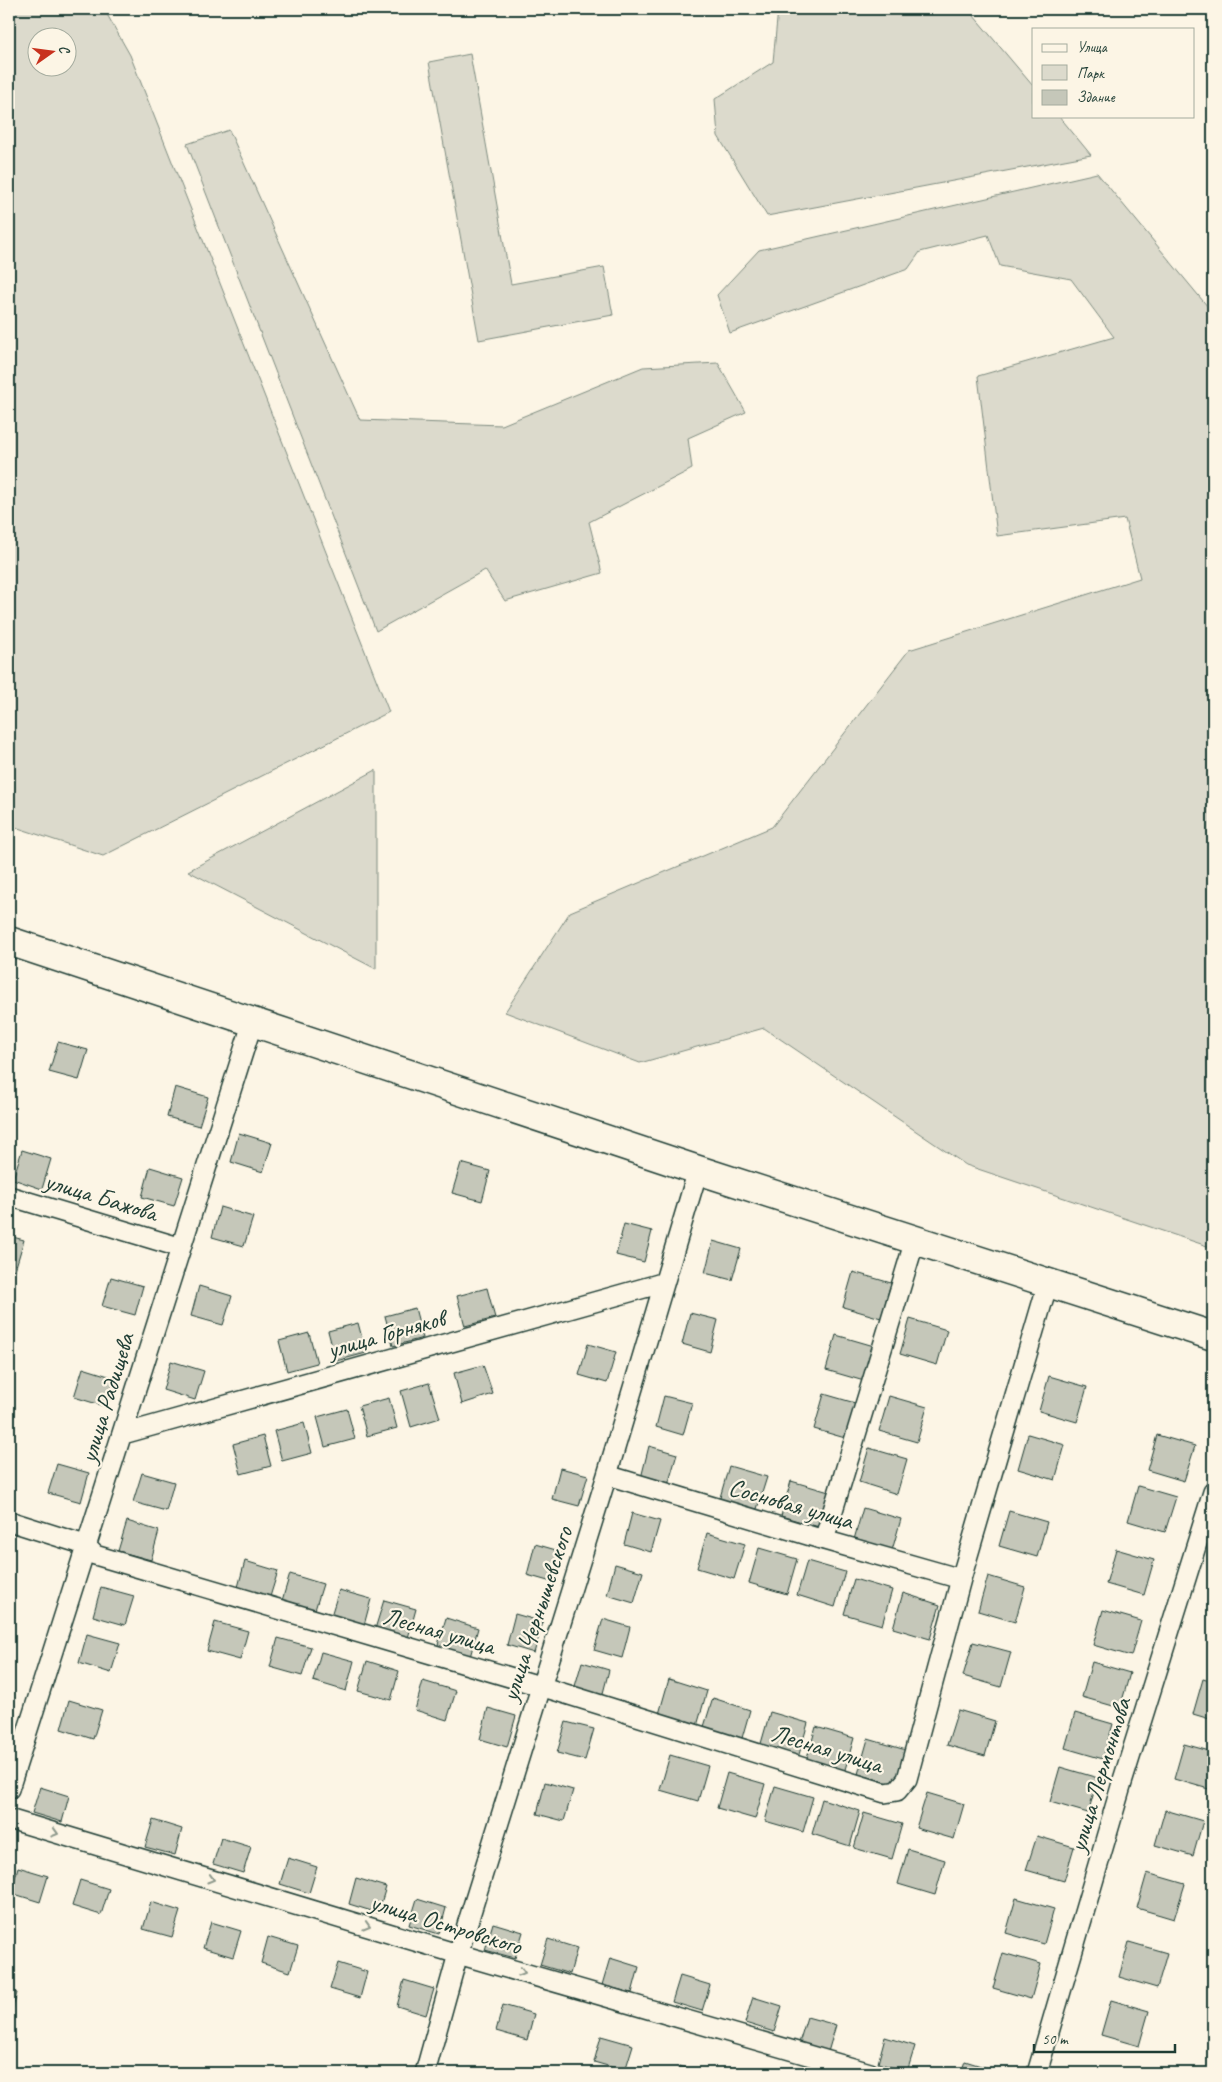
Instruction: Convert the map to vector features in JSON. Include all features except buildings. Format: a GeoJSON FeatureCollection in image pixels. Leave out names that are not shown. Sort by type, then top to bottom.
{"type":"FeatureCollection","features":[{"type":"Feature","properties":{"kind":"highway"},"geometry":{"type":"LineString","coordinates":[[9,940],[698,1170],[1213,1336]]}},
{"type":"Feature","properties":{"kind":"street","name":"улица Радищева"},"geometry":{"type":"LineString","coordinates":[[9,1789],[85,1545],[123,1434],[179,1247],[252,1021]]}},
{"type":"Feature","properties":{"kind":"street","name":"улица Чернышевского"},"geometry":{"type":"LineString","coordinates":[[425,2073],[458,1954],[607,1475],[662,1284],[698,1170]]}},
{"type":"Feature","properties":{"kind":"street","name":"улица Бажова"},"geometry":{"type":"LineString","coordinates":[[9,1196],[179,1247]]}},
{"type":"Feature","properties":{"kind":"street"},"geometry":{"type":"LineString","coordinates":[[824,1540],[915,1240]]}},
{"type":"Feature","properties":{"kind":"street"},"geometry":{"type":"LineString","coordinates":[[961,1579],[1048,1283]]}},
{"type":"Feature","properties":{"kind":"street","name":"улица Горняков"},"geometry":{"type":"LineString","coordinates":[[123,1434],[662,1284]]}},
{"type":"Feature","properties":{"kind":"street","name":"Сосновая улица"},"geometry":{"type":"LineString","coordinates":[[607,1475],[961,1579]]}},
{"type":"Feature","properties":{"kind":"street","name":"улица Лермонтова"},"geometry":{"type":"LineString","coordinates":[[1037,2073],[1122,1783],[1213,1492]]}},
{"type":"Feature","properties":{"kind":"street"},"geometry":{"type":"LineString","coordinates":[[9,1521],[85,1545]]}},
{"type":"Feature","properties":{"kind":"street","name":"Лесная улица"},"geometry":{"type":"LineString","coordinates":[[85,1545],[95,1555],[540,1686],[885,1793],[897,1791],[906,1779],[961,1579]]}},
{"type":"Feature","properties":{"kind":"street","name":"улица Островского"},"geometry":{"type":"LineString","coordinates":[[9,1819],[458,1954],[870,2073]]}},
{"type":"Feature","properties":{"kind":"green space"},"geometry":{"type":"Polygon","coordinates":[[[9,9],[104,9],[130,55],[389,712],[103,856],[9,825],[9,9]]]}},
{"type":"Feature","properties":{"kind":"green space"},"geometry":{"type":"Polygon","coordinates":[[[778,9],[968,9],[1032,85],[1032,118],[1061,118],[1091,155],[767,216],[718,136],[715,99],[773,62],[778,9]]]}},
{"type":"Feature","properties":{"kind":"green space"},"geometry":{"type":"Polygon","coordinates":[[[470,54],[511,284],[604,267],[613,315],[479,340],[429,62],[470,54]]]}},
{"type":"Feature","properties":{"kind":"green space"},"geometry":{"type":"Polygon","coordinates":[[[229,130],[360,420],[502,425],[643,367],[718,363],[746,412],[688,438],[692,469],[589,522],[602,573],[505,601],[485,570],[376,631],[187,144],[229,130]]]}},
{"type":"Feature","properties":{"kind":"green space"},"geometry":{"type":"Polygon","coordinates":[[[1097,173],[1213,313],[1213,1248],[966,1165],[764,1028],[640,1063],[505,1012],[570,912],[772,827],[909,650],[1140,578],[1125,519],[997,536],[978,376],[1114,337],[1071,279],[1000,266],[988,235],[920,252],[908,269],[730,333],[717,295],[759,250],[1097,173]]]}},
{"type":"Feature","properties":{"kind":"green space"},"geometry":{"type":"Polygon","coordinates":[[[376,770],[376,969],[188,871],[376,770]]]}}]}
